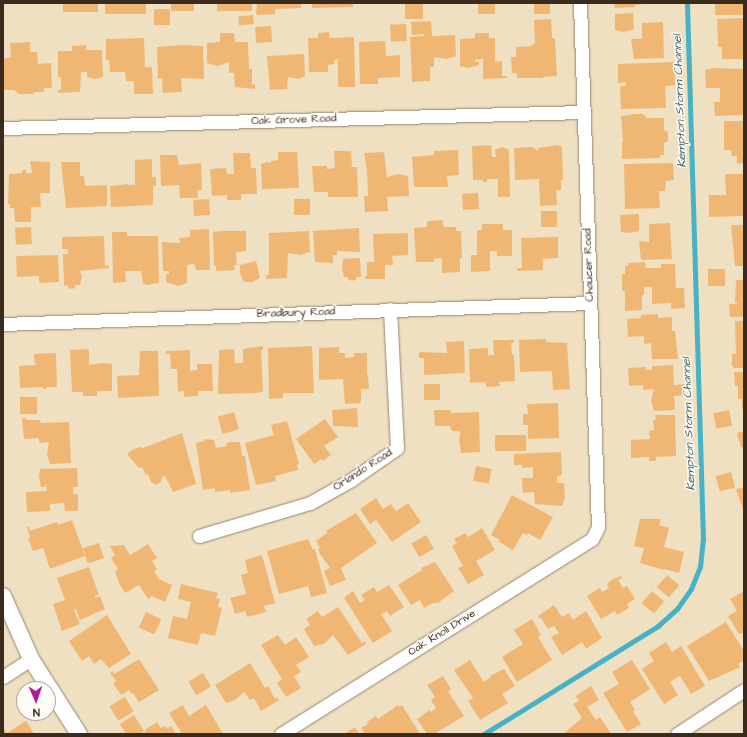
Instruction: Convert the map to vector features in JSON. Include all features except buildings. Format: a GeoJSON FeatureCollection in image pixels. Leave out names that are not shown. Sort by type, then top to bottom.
{"type":"FeatureCollection","features":[{"type":"Feature","properties":{"kind":"street","name":"Chaucer Road"},"geometry":{"type":"LineString","coordinates":[[580,3],[598,527]]}},
{"type":"Feature","properties":{"kind":"street","name":"Oak Grove Road"},"geometry":{"type":"LineString","coordinates":[[3,128],[584,112]]}},
{"type":"Feature","properties":{"kind":"street","name":"Bradbury Road"},"geometry":{"type":"LineString","coordinates":[[3,324],[590,303]]}},
{"type":"Feature","properties":{"kind":"street","name":"Orlando Road"},"geometry":{"type":"LineString","coordinates":[[198,536],[310,503],[351,480],[397,448],[390,309]]}},
{"type":"Feature","properties":{"kind":"street","name":"Oak Knoll Drive"},"geometry":{"type":"LineString","coordinates":[[281,734],[592,539],[598,527]]}},
{"type":"Feature","properties":{"kind":"street"},"geometry":{"type":"LineString","coordinates":[[3,596],[31,659],[79,734]]}},
{"type":"Feature","properties":{"kind":"street"},"geometry":{"type":"LineString","coordinates":[[3,677],[31,659]]}},
{"type":"Feature","properties":{"kind":"street"},"geometry":{"type":"LineString","coordinates":[[677,734],[744,690]]}},
{"type":"Feature","properties":{"kind":"waterway","name":"Kempton Storm Channel"},"geometry":{"type":"LineString","coordinates":[[484,734],[658,626],[677,609],[691,589],[700,567],[703,540],[687,3]]}}]}
